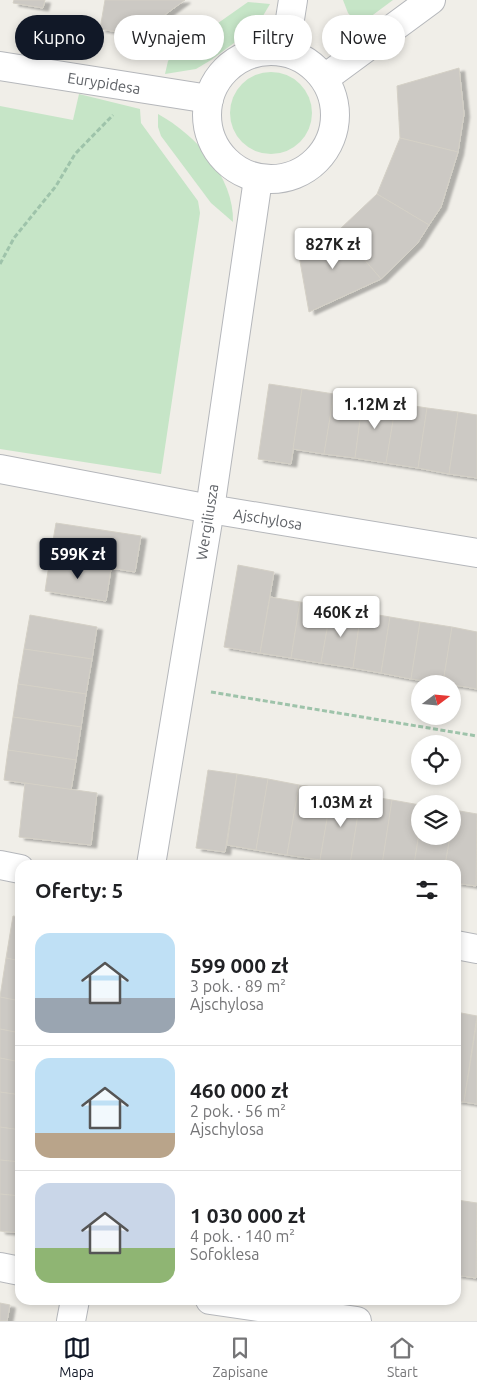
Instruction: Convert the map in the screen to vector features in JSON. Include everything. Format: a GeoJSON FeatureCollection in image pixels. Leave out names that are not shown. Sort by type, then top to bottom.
{"type":"FeatureCollection","features":[{"type":"Feature","properties":{"kind":"street"},"geometry":{"type":"LineString","coordinates":[[291,15],[293,0]]}},
{"type":"Feature","properties":{"kind":"street"},"geometry":{"type":"LineString","coordinates":[[325,78],[432,0]]}},
{"type":"Feature","properties":{"kind":"street"},"geometry":{"type":"LineString","coordinates":[[238,60],[220,76],[209,99],[207,125],[217,150],[235,168],[258,179],[284,179],[307,169],[325,151],[335,127],[334,102],[325,78],[304,60]]}},
{"type":"Feature","properties":{"kind":"street","name":"Eurypidesa"},"geometry":{"type":"LineString","coordinates":[[0,66],[209,99]]}},
{"type":"Feature","properties":{"kind":"street","name":"Wergiliusza"},"geometry":{"type":"LineString","coordinates":[[152,860],[210,509],[258,179]]}},
{"type":"Feature","properties":{"kind":"street","name":"Ajschylosa"},"geometry":{"type":"LineString","coordinates":[[0,469],[210,509],[477,553]]}},
{"type":"Feature","properties":{"kind":"street"},"geometry":{"type":"LineString","coordinates":[[0,865],[15,868]]}},
{"type":"Feature","properties":{"kind":"street"},"geometry":{"type":"LineString","coordinates":[[461,946],[477,949]]}},
{"type":"Feature","properties":{"kind":"street"},"geometry":{"type":"LineString","coordinates":[[0,1267],[15,1270]]}},
{"type":"Feature","properties":{"kind":"street"},"geometry":{"type":"LineString","coordinates":[[71,1321],[74,1305]]}},
{"type":"Feature","properties":{"kind":"street"},"geometry":{"type":"LineString","coordinates":[[245,1305],[357,1321]]}},
{"type":"Feature","properties":{"kind":"path"},"geometry":{"type":"LineString","coordinates":[[0,264],[14,238],[56,186],[76,154],[122,106],[127,86]]}},
{"type":"Feature","properties":{"kind":"path"},"geometry":{"type":"LineString","coordinates":[[180,686],[477,736]]}},
{"type":"Feature","properties":{"kind":"green space"},"geometry":{"type":"Polygon","coordinates":[[[343,0],[393,0],[373,15],[350,15],[343,0]]]}},
{"type":"Feature","properties":{"kind":"green space"},"geometry":{"type":"Polygon","coordinates":[[[248,2],[270,4],[264,15],[234,15],[234,43],[224,50],[224,19],[248,2]]]}},
{"type":"Feature","properties":{"kind":"green space"},"geometry":{"type":"Polygon","coordinates":[[[211,60],[196,69],[165,74],[168,61],[211,60]]]}},
{"type":"Feature","properties":{"kind":"green space"},"geometry":{"type":"Polygon","coordinates":[[[271,72],[287,75],[300,84],[309,97],[312,113],[309,129],[300,142],[287,151],[271,154],[255,151],[242,142],[233,129],[230,113],[233,97],[242,84],[255,75],[271,72]]]}},
{"type":"Feature","properties":{"kind":"green space"},"geometry":{"type":"Polygon","coordinates":[[[79,94],[140,109],[141,123],[198,201],[200,213],[161,474],[0,449],[0,106],[73,120],[79,94]]]}},
{"type":"Feature","properties":{"kind":"green space"},"geometry":{"type":"Polygon","coordinates":[[[158,114],[186,133],[210,159],[227,189],[232,205],[233,222],[211,203],[161,136],[158,127],[158,114]]]}},
{"type":"Feature","properties":{"kind":"building"},"geometry":{"type":"Polygon","coordinates":[[[14,0],[45,0],[43,8],[13,3],[14,0]]]}},
{"type":"Feature","properties":{"kind":"building"},"geometry":{"type":"Polygon","coordinates":[[[105,0],[185,0],[165,15],[114,15],[114,31],[104,30],[104,15],[102,15],[105,0]]]}},
{"type":"Feature","properties":{"kind":"building"},"geometry":{"type":"Polygon","coordinates":[[[459,68],[464,114],[458,152],[400,138],[397,86],[459,68]]]}},
{"type":"Feature","properties":{"kind":"building"},"geometry":{"type":"Polygon","coordinates":[[[400,138],[458,152],[441,207],[429,225],[377,194],[400,138]]]}},
{"type":"Feature","properties":{"kind":"building"},"geometry":{"type":"Polygon","coordinates":[[[377,194],[429,225],[417,244],[381,279],[339,230],[377,194]]]}},
{"type":"Feature","properties":{"kind":"building"},"geometry":{"type":"Polygon","coordinates":[[[339,230],[381,279],[309,312],[298,250],[339,230]]]}},
{"type":"Feature","properties":{"kind":"building"},"geometry":{"type":"Polygon","coordinates":[[[269,384],[302,389],[291,464],[258,459],[269,384]]]}},
{"type":"Feature","properties":{"kind":"building"},"geometry":{"type":"Polygon","coordinates":[[[302,389],[334,394],[324,454],[293,449],[302,389]]]}},
{"type":"Feature","properties":{"kind":"building"},"geometry":{"type":"Polygon","coordinates":[[[334,394],[363,398],[355,458],[324,454],[334,394]]]}},
{"type":"Feature","properties":{"kind":"building"},"geometry":{"type":"Polygon","coordinates":[[[363,398],[396,403],[386,463],[355,458],[363,398]]]}},
{"type":"Feature","properties":{"kind":"building"},"geometry":{"type":"Polygon","coordinates":[[[396,403],[427,408],[418,468],[386,463],[396,403]]]}},
{"type":"Feature","properties":{"kind":"building"},"geometry":{"type":"Polygon","coordinates":[[[427,408],[458,412],[449,474],[418,468],[427,408]]]}},
{"type":"Feature","properties":{"kind":"building"},"geometry":{"type":"Polygon","coordinates":[[[458,412],[477,415],[477,478],[449,474],[458,412]]]}},
{"type":"Feature","properties":{"kind":"building"},"geometry":{"type":"Polygon","coordinates":[[[56,523],[141,536],[135,572],[50,558],[56,523]]]}},
{"type":"Feature","properties":{"kind":"building"},"geometry":{"type":"Polygon","coordinates":[[[50,558],[111,569],[106,601],[45,591],[50,558]]]}},
{"type":"Feature","properties":{"kind":"building"},"geometry":{"type":"Polygon","coordinates":[[[238,565],[274,572],[260,653],[224,647],[238,565]]]}},
{"type":"Feature","properties":{"kind":"building"},"geometry":{"type":"Polygon","coordinates":[[[270,597],[300,602],[291,658],[260,653],[270,597]]]}},
{"type":"Feature","properties":{"kind":"building"},"geometry":{"type":"Polygon","coordinates":[[[300,602],[331,607],[321,663],[291,658],[300,602]]]}},
{"type":"Feature","properties":{"kind":"building"},"geometry":{"type":"Polygon","coordinates":[[[331,607],[361,612],[353,668],[321,663],[331,607]]]}},
{"type":"Feature","properties":{"kind":"building"},"geometry":{"type":"Polygon","coordinates":[[[361,612],[390,617],[381,673],[353,668],[361,612]]]}},
{"type":"Feature","properties":{"kind":"building"},"geometry":{"type":"Polygon","coordinates":[[[30,615],[97,627],[92,659],[24,649],[30,615]]]}},
{"type":"Feature","properties":{"kind":"building"},"geometry":{"type":"Polygon","coordinates":[[[390,617],[420,622],[411,679],[381,673],[390,617]]]}},
{"type":"Feature","properties":{"kind":"building"},"geometry":{"type":"Polygon","coordinates":[[[420,622],[452,627],[444,675],[412,675],[420,622]]]}},
{"type":"Feature","properties":{"kind":"building"},"geometry":{"type":"Polygon","coordinates":[[[452,627],[477,632],[477,689],[461,686],[461,675],[444,675],[452,627]]]}},
{"type":"Feature","properties":{"kind":"building"},"geometry":{"type":"Polygon","coordinates":[[[24,649],[92,659],[86,694],[18,684],[24,649]]]}},
{"type":"Feature","properties":{"kind":"building"},"geometry":{"type":"Polygon","coordinates":[[[18,684],[86,694],[81,727],[13,717],[18,684]]]}},
{"type":"Feature","properties":{"kind":"building"},"geometry":{"type":"Polygon","coordinates":[[[13,717],[81,727],[76,760],[8,750],[13,717]]]}},
{"type":"Feature","properties":{"kind":"building"},"geometry":{"type":"Polygon","coordinates":[[[8,750],[76,760],[71,790],[4,780],[8,750]]]}},
{"type":"Feature","properties":{"kind":"building"},"geometry":{"type":"Polygon","coordinates":[[[208,770],[237,774],[225,852],[196,848],[208,770]]]}},
{"type":"Feature","properties":{"kind":"building"},"geometry":{"type":"Polygon","coordinates":[[[237,774],[268,779],[256,850],[227,845],[237,774]]]}},
{"type":"Feature","properties":{"kind":"building"},"geometry":{"type":"Polygon","coordinates":[[[268,779],[299,785],[287,855],[256,850],[268,779]]]}},
{"type":"Feature","properties":{"kind":"building"},"geometry":{"type":"Polygon","coordinates":[[[25,783],[97,793],[91,845],[19,837],[25,783]]]}},
{"type":"Feature","properties":{"kind":"building"},"geometry":{"type":"Polygon","coordinates":[[[299,785],[332,790],[320,860],[287,855],[299,785]]]}},
{"type":"Feature","properties":{"kind":"building"},"geometry":{"type":"Polygon","coordinates":[[[332,790],[361,795],[351,860],[320,860],[332,790]]]}},
{"type":"Feature","properties":{"kind":"building"},"geometry":{"type":"Polygon","coordinates":[[[361,795],[392,800],[383,860],[351,860],[361,795]]]}},
{"type":"Feature","properties":{"kind":"building"},"geometry":{"type":"Polygon","coordinates":[[[392,800],[411,803],[411,845],[417,845],[415,860],[383,860],[392,800]]]}},
{"type":"Feature","properties":{"kind":"building"},"geometry":{"type":"Polygon","coordinates":[[[461,811],[477,814],[476,886],[461,884],[461,860],[446,860],[448,845],[461,845],[461,811]]]}},
{"type":"Feature","properties":{"kind":"building"},"geometry":{"type":"Polygon","coordinates":[[[417,845],[448,845],[446,860],[415,860],[417,845]]]}},
{"type":"Feature","properties":{"kind":"building"},"geometry":{"type":"Polygon","coordinates":[[[13,916],[15,916],[15,960],[6,958],[13,916]]]}},
{"type":"Feature","properties":{"kind":"building"},"geometry":{"type":"Polygon","coordinates":[[[6,958],[15,960],[15,1000],[0,997],[6,958]]]}},
{"type":"Feature","properties":{"kind":"building"},"geometry":{"type":"Polygon","coordinates":[[[0,997],[15,1000],[15,1032],[0,1029],[0,997]]]}},
{"type":"Feature","properties":{"kind":"building"},"geometry":{"type":"Polygon","coordinates":[[[461,1013],[477,1016],[464,1102],[461,1102],[461,1013]]]}},
{"type":"Feature","properties":{"kind":"building"},"geometry":{"type":"Polygon","coordinates":[[[477,1020],[477,1104],[464,1102],[477,1020]]]}},
{"type":"Feature","properties":{"kind":"building"},"geometry":{"type":"Polygon","coordinates":[[[0,1029],[15,1032],[15,1061],[0,1058],[0,1029]]]}},
{"type":"Feature","properties":{"kind":"building"},"geometry":{"type":"Polygon","coordinates":[[[0,1058],[15,1061],[15,1094],[0,1092],[0,1058]]]}},
{"type":"Feature","properties":{"kind":"building"},"geometry":{"type":"Polygon","coordinates":[[[0,1092],[15,1094],[15,1129],[0,1127],[0,1092]]]}},
{"type":"Feature","properties":{"kind":"building"},"geometry":{"type":"Polygon","coordinates":[[[0,1127],[15,1129],[15,1162],[0,1160],[0,1127]]]}},
{"type":"Feature","properties":{"kind":"building"},"geometry":{"type":"Polygon","coordinates":[[[0,1160],[15,1162],[15,1196],[0,1194],[0,1160]]]}},
{"type":"Feature","properties":{"kind":"building"},"geometry":{"type":"Polygon","coordinates":[[[0,1194],[15,1196],[15,1232],[0,1231],[0,1194]]]}},
{"type":"Feature","properties":{"kind":"building"},"geometry":{"type":"Polygon","coordinates":[[[461,1201],[477,1203],[476,1278],[461,1276],[461,1201]]]}},
{"type":"Feature","properties":{"kind":"building"},"geometry":{"type":"Polygon","coordinates":[[[0,1303],[10,1305],[7,1321],[0,1321],[0,1303]]]}}]}
